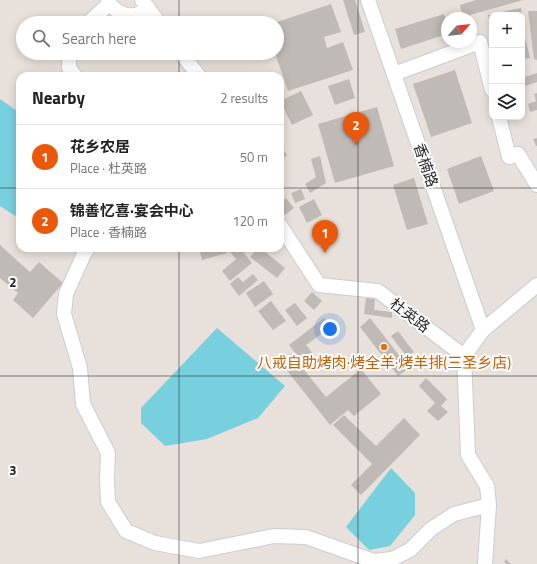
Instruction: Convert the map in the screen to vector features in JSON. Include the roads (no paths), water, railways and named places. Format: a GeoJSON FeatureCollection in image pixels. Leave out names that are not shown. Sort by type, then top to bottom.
{"type":"FeatureCollection","features":[{"type":"Feature","properties":{"kind":"street","name":"香楠路"},"geometry":{"type":"LineString","coordinates":[[368,0],[483,330]]}},
{"type":"Feature","properties":{"kind":"street"},"geometry":{"type":"LineString","coordinates":[[95,16],[109,2],[124,14],[134,16],[145,4],[154,16]]}},
{"type":"Feature","properties":{"kind":"street"},"geometry":{"type":"LineString","coordinates":[[394,74],[480,42],[490,84]]}},
{"type":"Feature","properties":{"kind":"street"},"geometry":{"type":"LineString","coordinates":[[69,60],[69,68],[72,72]]}},
{"type":"Feature","properties":{"kind":"street"},"geometry":{"type":"LineString","coordinates":[[186,60],[196,72]]}},
{"type":"Feature","properties":{"kind":"street"},"geometry":{"type":"LineString","coordinates":[[500,120],[509,157],[518,154],[537,185]]}},
{"type":"Feature","properties":{"kind":"street","name":"杜英路"},"geometry":{"type":"LineString","coordinates":[[284,231],[319,285],[378,291],[464,356]]}},
{"type":"Feature","properties":{"kind":"street"},"geometry":{"type":"LineString","coordinates":[[85,252],[66,294],[64,314],[80,368],[82,404],[108,453],[108,502],[126,532],[155,543],[200,551],[274,536],[306,537],[374,561],[392,559],[410,550],[431,529],[454,514],[489,505]]}},
{"type":"Feature","properties":{"kind":"street"},"geometry":{"type":"LineString","coordinates":[[485,564],[489,505],[487,486],[468,455],[464,356],[483,330],[537,285]]}},
{"type":"Feature","properties":{"kind":"water"},"geometry":{"type":"Polygon","coordinates":[[[0,99],[16,110],[16,216],[0,206],[0,99]]]}},
{"type":"Feature","properties":{"kind":"water"},"geometry":{"type":"Polygon","coordinates":[[[217,328],[285,386],[258,418],[207,439],[165,446],[141,423],[141,408],[217,328]]]}},
{"type":"Feature","properties":{"kind":"water"},"geometry":{"type":"Polygon","coordinates":[[[391,468],[415,493],[415,515],[390,546],[369,550],[346,527],[391,468]]]}},
{"type":"Feature","properties":{"kind":"place","name":"锦善忆喜·宴会中心"},"geometry":{"type":"Point","coordinates":[356,145]}},
{"type":"Feature","properties":{"kind":"place","name":"花乡农居"},"geometry":{"type":"Point","coordinates":[325,253]}},
{"type":"Feature","properties":{"kind":"place","name":"八戒自助烤肉·烤全羊·烤羊排(三圣乡店)"},"geometry":{"type":"Point","coordinates":[384,347]}}]}
